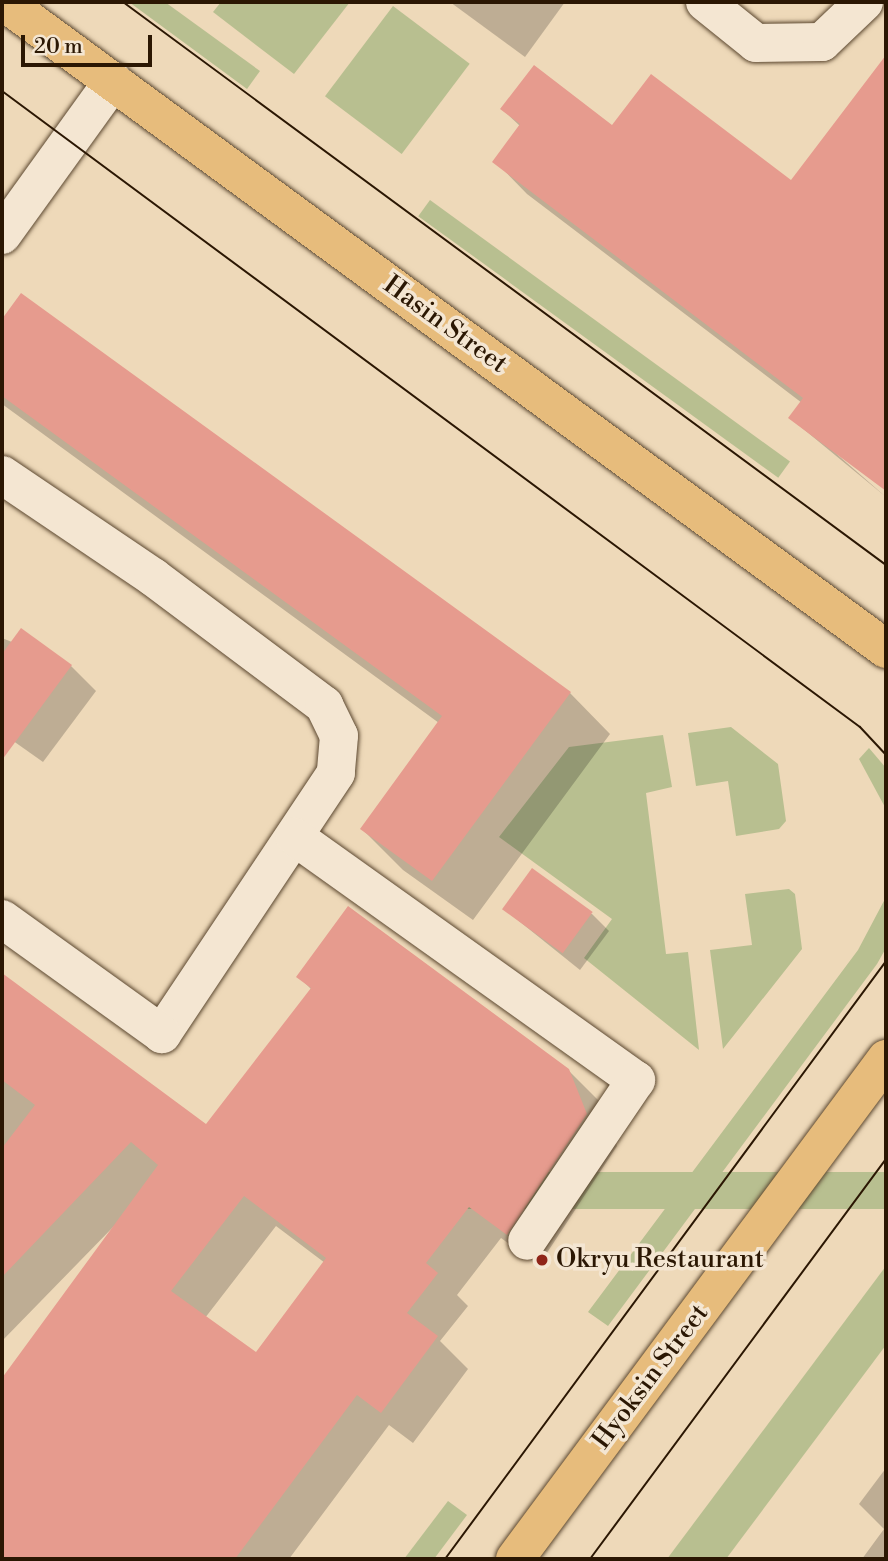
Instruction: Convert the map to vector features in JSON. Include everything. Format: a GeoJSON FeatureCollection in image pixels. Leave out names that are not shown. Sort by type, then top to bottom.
{"type":"FeatureCollection","features":[{"type":"Feature","properties":{"kind":"main road","name":"Hasin Street"},"geometry":{"type":"LineString","coordinates":[[4,2],[886,649]]}},
{"type":"Feature","properties":{"kind":"main road","name":"Hyoksin Street"},"geometry":{"type":"LineString","coordinates":[[515,1559],[886,1059]]}},
{"type":"Feature","properties":{"kind":"street"},"geometry":{"type":"LineString","coordinates":[[705,2],[756,43],[822,42],[864,2]]}},
{"type":"Feature","properties":{"kind":"street"},"geometry":{"type":"LineString","coordinates":[[2,235],[113,81]]}},
{"type":"Feature","properties":{"kind":"street"},"geometry":{"type":"LineString","coordinates":[[2,475],[153,577],[324,705],[339,736],[336,773],[162,1034],[2,919]]}},
{"type":"Feature","properties":{"kind":"street"},"geometry":{"type":"LineString","coordinates":[[295,837],[636,1080],[527,1241]]}},
{"type":"Feature","properties":{"kind":"green space"},"geometry":{"type":"Polygon","coordinates":[[[129,2],[165,2],[260,71],[247,89],[129,2]]]}},
{"type":"Feature","properties":{"kind":"green space"},"geometry":{"type":"Polygon","coordinates":[[[221,2],[350,2],[294,74],[213,12],[221,2]]]}},
{"type":"Feature","properties":{"kind":"green space"},"geometry":{"type":"Polygon","coordinates":[[[393,6],[470,64],[402,154],[325,96],[393,6]]]}},
{"type":"Feature","properties":{"kind":"green space"},"geometry":{"type":"Polygon","coordinates":[[[430,200],[790,462],[778,478],[418,216],[430,200]]]}},
{"type":"Feature","properties":{"kind":"green space"},"geometry":{"type":"Polygon","coordinates":[[[731,727],[778,764],[786,821],[779,829],[736,836],[728,781],[696,786],[688,733],[731,727]]]}},
{"type":"Feature","properties":{"kind":"green space"},"geometry":{"type":"Polygon","coordinates":[[[663,735],[672,787],[646,793],[666,954],[688,952],[699,1050],[584,958],[612,919],[499,837],[569,747],[663,735]]]}},
{"type":"Feature","properties":{"kind":"green space"},"geometry":{"type":"Polygon","coordinates":[[[869,748],[886,768],[886,809],[859,759],[869,748]]]}},
{"type":"Feature","properties":{"kind":"green space"},"geometry":{"type":"Polygon","coordinates":[[[789,889],[795,894],[802,949],[723,1049],[710,950],[752,945],[745,894],[789,889]]]}},
{"type":"Feature","properties":{"kind":"green space"},"geometry":{"type":"Polygon","coordinates":[[[886,897],[886,948],[877,964],[608,1326],[588,1312],[858,950],[886,897]]]}},
{"type":"Feature","properties":{"kind":"green space"},"geometry":{"type":"Polygon","coordinates":[[[405,1172],[886,1172],[886,1209],[405,1209],[405,1172]]]}},
{"type":"Feature","properties":{"kind":"green space"},"geometry":{"type":"Polygon","coordinates":[[[886,1266],[886,1345],[726,1559],[667,1559],[886,1266]]]}},
{"type":"Feature","properties":{"kind":"green space"},"geometry":{"type":"Polygon","coordinates":[[[448,1501],[467,1515],[434,1559],[404,1559],[448,1501]]]}},
{"type":"Feature","properties":{"kind":"building"},"geometry":{"type":"Polygon","coordinates":[[[886,55],[886,491],[788,418],[803,398],[492,162],[520,124],[500,109],[534,65],[612,125],[651,74],[791,180],[886,55]]]}},
{"type":"Feature","properties":{"kind":"building"},"geometry":{"type":"Polygon","coordinates":[[[21,293],[571,692],[432,881],[360,829],[442,716],[2,396],[2,319],[21,293]]]}},
{"type":"Feature","properties":{"kind":"building"},"geometry":{"type":"Polygon","coordinates":[[[21,628],[72,665],[2,760],[2,654],[21,628]]]}},
{"type":"Feature","properties":{"kind":"building"},"geometry":{"type":"Polygon","coordinates":[[[532,868],[593,912],[563,953],[502,909],[532,868]]]}},
{"type":"Feature","properties":{"kind":"building"},"geometry":{"type":"Polygon","coordinates":[[[348,906],[569,1069],[587,1114],[507,1235],[469,1207],[426,1263],[438,1273],[407,1313],[438,1336],[381,1413],[357,1395],[235,1559],[2,1559],[2,1378],[158,1165],[131,1142],[2,1277],[2,1148],[35,1105],[2,1080],[2,973],[206,1124],[311,988],[296,977],[348,906]],[[244,1196],[171,1291],[256,1352],[326,1258],[244,1196]]]}},
{"type":"Feature","properties":{"kind":"tram line"},"geometry":{"type":"LineString","coordinates":[[123,2],[886,565]]}},
{"type":"Feature","properties":{"kind":"tram line"},"geometry":{"type":"LineString","coordinates":[[2,91],[860,727],[886,755]]}},
{"type":"Feature","properties":{"kind":"tram line"},"geometry":{"type":"LineString","coordinates":[[445,1559],[886,961]]}},
{"type":"Feature","properties":{"kind":"tram line"},"geometry":{"type":"LineString","coordinates":[[590,1559],[886,1159]]}},
{"type":"Feature","properties":{"kind":"place","name":"Okryu Restaurant"},"geometry":{"type":"Point","coordinates":[542,1260]}}]}
